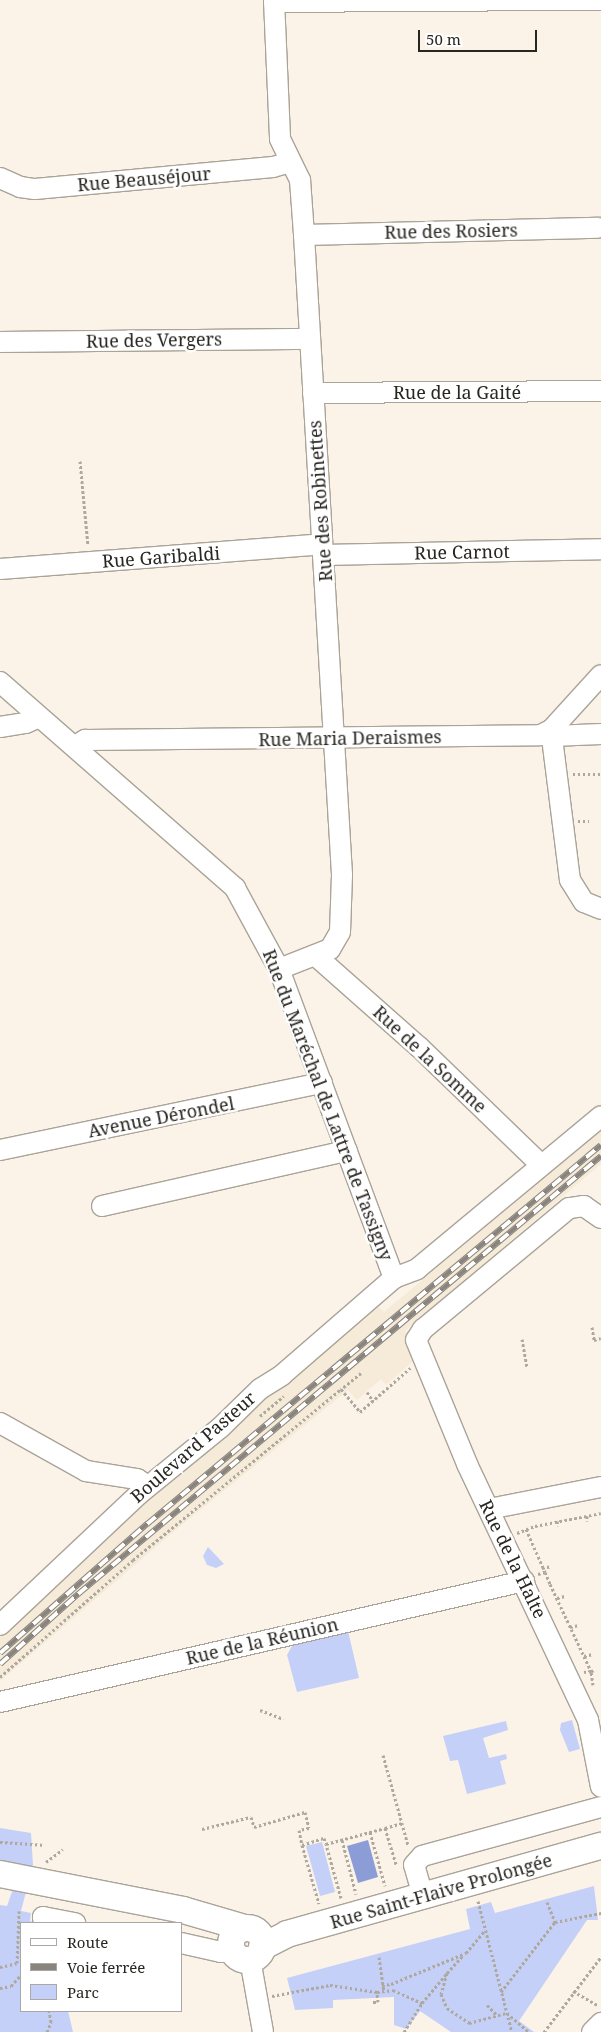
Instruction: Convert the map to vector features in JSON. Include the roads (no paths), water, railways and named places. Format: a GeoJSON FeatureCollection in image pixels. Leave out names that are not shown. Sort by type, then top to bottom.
{"type":"FeatureCollection","features":[{"type":"Feature","properties":{"kind":"main road","name":"Rue Saint-Flaive Prolongée"},"geometry":{"type":"LineString","coordinates":[[252,1943],[352,1909],[422,1896],[601,1846]]}},
{"type":"Feature","properties":{"kind":"main road"},"geometry":{"type":"LineString","coordinates":[[0,1874],[183,1910],[252,1943]]}},
{"type":"Feature","properties":{"kind":"main road"},"geometry":{"type":"LineString","coordinates":[[0,1888],[168,1922]]}},
{"type":"Feature","properties":{"kind":"main road"},"geometry":{"type":"LineString","coordinates":[[182,1925],[252,1943]]}},
{"type":"Feature","properties":{"kind":"street"},"geometry":{"type":"LineString","coordinates":[[274,1],[601,0]]}},
{"type":"Feature","properties":{"kind":"street","name":"Rue des Robinettes"},"geometry":{"type":"LineString","coordinates":[[274,1],[280,139],[300,180],[342,875],[340,932],[330,950],[279,968]]}},
{"type":"Feature","properties":{"kind":"street","name":"Rue Beauséjour"},"geometry":{"type":"LineString","coordinates":[[0,178],[20,188],[35,189],[273,167],[290,162]]}},
{"type":"Feature","properties":{"kind":"street","name":"Rue des Rosiers"},"geometry":{"type":"LineString","coordinates":[[304,235],[598,228]]}},
{"type":"Feature","properties":{"kind":"street","name":"Rue des Vergers"},"geometry":{"type":"LineString","coordinates":[[0,342],[309,339]]}},
{"type":"Feature","properties":{"kind":"street","name":"Rue de la Gaité"},"geometry":{"type":"LineString","coordinates":[[313,392],[601,391]]}},
{"type":"Feature","properties":{"kind":"street","name":"Rue Carnot"},"geometry":{"type":"LineString","coordinates":[[323,550],[601,549]]}},
{"type":"Feature","properties":{"kind":"street","name":"Rue Garibaldi"},"geometry":{"type":"LineString","coordinates":[[0,569],[89,562],[323,550]]}},
{"type":"Feature","properties":{"kind":"street"},"geometry":{"type":"LineString","coordinates":[[601,675],[552,733],[570,880],[584,902],[601,909]]}},
{"type":"Feature","properties":{"kind":"street","name":"Rue du Maréchal de Lattre de Tassigny"},"geometry":{"type":"LineString","coordinates":[[0,682],[235,888],[279,968],[394,1278]]}},
{"type":"Feature","properties":{"kind":"street"},"geometry":{"type":"LineString","coordinates":[[0,727],[26,723],[39,716]]}},
{"type":"Feature","properties":{"kind":"street","name":"Rue Maria Deraismes"},"geometry":{"type":"LineString","coordinates":[[75,746],[85,740],[334,739],[540,735],[552,733],[601,734]]}},
{"type":"Feature","properties":{"kind":"street","name":"Rue de la Somme"},"geometry":{"type":"LineString","coordinates":[[316,956],[419,1047],[541,1165]]}},
{"type":"Feature","properties":{"kind":"street","name":"Avenue Dérondel"},"geometry":{"type":"LineString","coordinates":[[0,1150],[322,1084]]}},
{"type":"Feature","properties":{"kind":"street","name":"Boulevard Pasteur"},"geometry":{"type":"LineString","coordinates":[[0,1625],[148,1486],[394,1278],[418,1269],[601,1116]]}},
{"type":"Feature","properties":{"kind":"street"},"geometry":{"type":"LineString","coordinates":[[102,1206],[347,1151]]}},
{"type":"Feature","properties":{"kind":"street","name":"Rue de la Halte"},"geometry":{"type":"LineString","coordinates":[[601,1218],[584,1206],[569,1208],[417,1334],[418,1348],[435,1391],[489,1509],[527,1579],[588,1720],[601,1787]]}},
{"type":"Feature","properties":{"kind":"street"},"geometry":{"type":"LineString","coordinates":[[0,1423],[86,1471],[137,1479],[148,1486]]}},
{"type":"Feature","properties":{"kind":"street"},"geometry":{"type":"LineString","coordinates":[[489,1509],[601,1487]]}},
{"type":"Feature","properties":{"kind":"street","name":"Rue de la Réunion"},"geometry":{"type":"LineString","coordinates":[[0,1702],[527,1579]]}},
{"type":"Feature","properties":{"kind":"street"},"geometry":{"type":"LineString","coordinates":[[422,1896],[406,1869],[422,1856],[601,1807]]}},
{"type":"Feature","properties":{"kind":"street"},"geometry":{"type":"LineString","coordinates":[[44,1922],[43,1917],[70,1922]]}},
{"type":"Feature","properties":{"kind":"street"},"geometry":{"type":"LineString","coordinates":[[182,1943],[221,1952],[252,1943],[257,1999],[264,2032]]}},
{"type":"Feature","properties":{"kind":"street"},"geometry":{"type":"LineString","coordinates":[[592,2032],[599,2014]]}},
{"type":"Feature","properties":{"kind":"railway"},"geometry":{"type":"LineString","coordinates":[[0,1653],[147,1524],[601,1145]]}},
{"type":"Feature","properties":{"kind":"railway"},"geometry":{"type":"LineString","coordinates":[[0,1664],[78,1594],[601,1156]]}}]}
